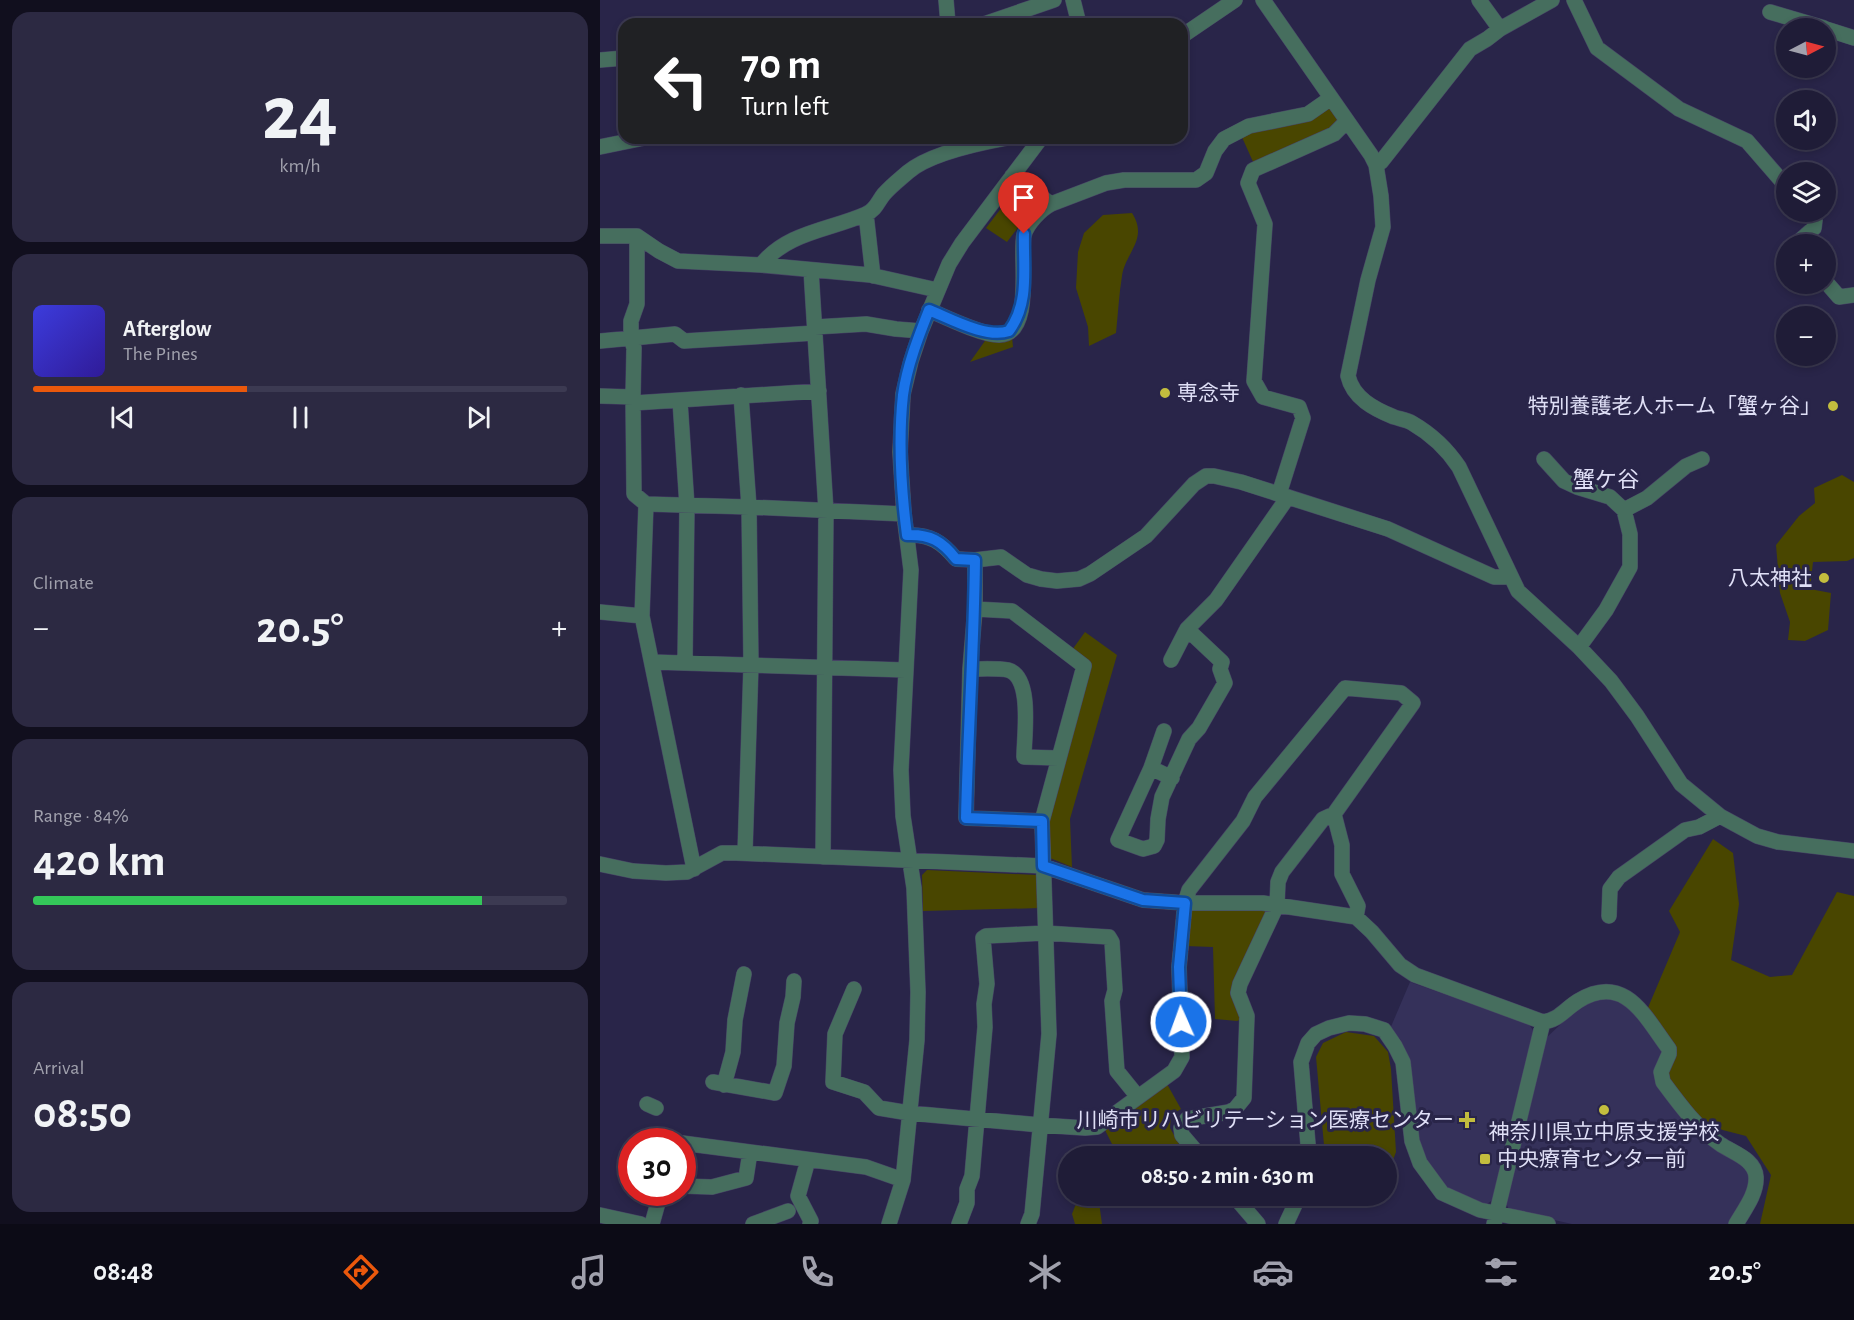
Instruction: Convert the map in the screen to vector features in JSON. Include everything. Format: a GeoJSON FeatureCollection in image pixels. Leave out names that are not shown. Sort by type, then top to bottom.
{"type":"FeatureCollection","features":[{"type":"Feature","properties":{"kind":"street"},"geometry":{"type":"LineString","coordinates":[[946,0],[948,18]]}},
{"type":"Feature","properties":{"kind":"street"},"geometry":{"type":"LineString","coordinates":[[1002,18],[1054,0]]}},
{"type":"Feature","properties":{"kind":"street"},"geometry":{"type":"LineString","coordinates":[[1073,0],[1078,18]]}},
{"type":"Feature","properties":{"kind":"street"},"geometry":{"type":"LineString","coordinates":[[1188,32],[1235,0]]}},
{"type":"Feature","properties":{"kind":"street"},"geometry":{"type":"LineString","coordinates":[[1263,0],[1376,165],[1383,227],[1368,280],[1348,376],[1350,386],[1358,397],[1392,416],[1409,421],[1452,456],[1518,591],[1579,647],[1611,681],[1637,716],[1681,784],[1720,816],[1757,836],[1778,842],[1854,851]]}},
{"type":"Feature","properties":{"kind":"street"},"geometry":{"type":"LineString","coordinates":[[1479,0],[1500,29]]}},
{"type":"Feature","properties":{"kind":"street"},"geometry":{"type":"LineString","coordinates":[[1376,165],[1381,162],[1470,49],[1552,0]]}},
{"type":"Feature","properties":{"kind":"street"},"geometry":{"type":"LineString","coordinates":[[1574,0],[1597,48],[1679,109],[1747,141],[1776,174]]}},
{"type":"Feature","properties":{"kind":"street"},"geometry":{"type":"LineString","coordinates":[[1770,12],[1789,18]]}},
{"type":"Feature","properties":{"kind":"street"},"geometry":{"type":"LineString","coordinates":[[1836,32],[1854,38]]}},
{"type":"Feature","properties":{"kind":"street"},"geometry":{"type":"LineString","coordinates":[[600,60],[618,58]]}},
{"type":"Feature","properties":{"kind":"street"},"geometry":{"type":"LineString","coordinates":[[929,310],[982,331],[998,335],[1009,331],[1020,310],[1024,290],[1024,234],[1042,209],[1106,183],[1124,180],[1196,180],[1206,173],[1215,151],[1224,140],[1249,126],[1308,114],[1331,98]]}},
{"type":"Feature","properties":{"kind":"street"},"geometry":{"type":"LineString","coordinates":[[1171,660],[1187,629],[1216,600],[1284,495],[1303,418],[1299,407],[1263,397],[1254,381],[1265,224],[1248,183],[1253,170],[1334,134],[1347,121]]}},
{"type":"Feature","properties":{"kind":"street"},"geometry":{"type":"LineString","coordinates":[[600,147],[618,143]]}},
{"type":"Feature","properties":{"kind":"street"},"geometry":{"type":"LineString","coordinates":[[761,265],[782,246],[873,210],[884,194],[911,170],[928,161],[976,144]]}},
{"type":"Feature","properties":{"kind":"street"},"geometry":{"type":"LineString","coordinates":[[889,1224],[903,1180],[917,1040],[918,992],[914,888],[903,816],[901,770],[911,570],[900,452],[903,394],[910,361],[929,310],[962,243],[1036,144]]}},
{"type":"Feature","properties":{"kind":"street"},"geometry":{"type":"LineString","coordinates":[[1012,176],[1051,204]]}},
{"type":"Feature","properties":{"kind":"street"},"geometry":{"type":"LineString","coordinates":[[866,214],[873,276]]}},
{"type":"Feature","properties":{"kind":"street"},"geometry":{"type":"LineString","coordinates":[[1807,234],[1814,228],[1815,222]]}},
{"type":"Feature","properties":{"kind":"street"},"geometry":{"type":"LineString","coordinates":[[600,236],[637,236],[678,261],[761,265],[873,276],[938,290]]}},
{"type":"Feature","properties":{"kind":"street"},"geometry":{"type":"LineString","coordinates":[[637,236],[637,304],[632,321],[631,338],[634,348],[634,494],[646,504],[904,514]]}},
{"type":"Feature","properties":{"kind":"street"},"geometry":{"type":"LineString","coordinates":[[811,270],[826,511],[823,857]]}},
{"type":"Feature","properties":{"kind":"street"},"geometry":{"type":"LineString","coordinates":[[1836,294],[1839,297],[1854,295]]}},
{"type":"Feature","properties":{"kind":"street"},"geometry":{"type":"LineString","coordinates":[[600,341],[675,334],[684,341],[866,324],[921,331]]}},
{"type":"Feature","properties":{"kind":"street"},"geometry":{"type":"LineString","coordinates":[[600,396],[633,400],[680,400],[819,391]]}},
{"type":"Feature","properties":{"kind":"street"},"geometry":{"type":"LineString","coordinates":[[741,395],[749,507],[751,665],[745,853]]}},
{"type":"Feature","properties":{"kind":"street"},"geometry":{"type":"LineString","coordinates":[[680,400],[687,506],[685,663]]}},
{"type":"Feature","properties":{"kind":"street"},"geometry":{"type":"LineString","coordinates":[[1544,459],[1564,481],[1577,488],[1610,497],[1624,510],[1630,534],[1630,567],[1606,610],[1579,647]]}},
{"type":"Feature","properties":{"kind":"street"},"geometry":{"type":"LineString","coordinates":[[1624,510],[1647,498],[1686,466],[1702,459]]}},
{"type":"Feature","properties":{"kind":"street"},"geometry":{"type":"LineString","coordinates":[[907,535],[922,534],[945,545],[956,559],[975,560],[1001,557],[1028,575],[1057,581],[1079,579],[1146,536],[1194,484],[1206,476],[1241,482],[1388,529],[1494,577],[1510,578]]}},
{"type":"Feature","properties":{"kind":"street"},"geometry":{"type":"LineString","coordinates":[[646,504],[642,616],[694,869]]}},
{"type":"Feature","properties":{"kind":"street"},"geometry":{"type":"LineString","coordinates":[[975,560],[966,818],[1042,821]]}},
{"type":"Feature","properties":{"kind":"street"},"geometry":{"type":"LineString","coordinates":[[975,609],[1012,611],[1084,666],[1042,821],[1049,1034],[1032,1214],[1028,1224]]}},
{"type":"Feature","properties":{"kind":"street"},"geometry":{"type":"LineString","coordinates":[[600,612],[642,616]]}},
{"type":"Feature","properties":{"kind":"street"},"geometry":{"type":"LineString","coordinates":[[1164,731],[1151,768],[1118,840],[1143,849],[1154,846],[1157,840],[1162,797],[1189,739],[1199,728],[1225,683],[1220,669],[1222,662],[1187,629]]}},
{"type":"Feature","properties":{"kind":"street"},"geometry":{"type":"LineString","coordinates":[[652,662],[905,670]]}},
{"type":"Feature","properties":{"kind":"street"},"geometry":{"type":"LineString","coordinates":[[970,669],[1010,670],[1019,678],[1025,691],[1024,757],[1059,758]]}},
{"type":"Feature","properties":{"kind":"street"},"geometry":{"type":"LineString","coordinates":[[854,989],[835,1035],[833,1082],[864,1092],[879,1108],[909,1113],[1040,1125],[1097,1127],[1174,1071],[1182,1057],[1179,967],[1185,903],[1189,890],[1243,821],[1255,797],[1345,688],[1401,693],[1413,703],[1334,814],[1323,819],[1282,872],[1278,882],[1277,905],[1240,984],[1238,993],[1246,1016],[1244,1098],[1235,1109],[1229,1112],[1187,1119],[1181,1128],[1182,1135],[1191,1146]]}},
{"type":"Feature","properties":{"kind":"street"},"geometry":{"type":"LineString","coordinates":[[1151,768],[1172,778]]}},
{"type":"Feature","properties":{"kind":"street"},"geometry":{"type":"LineString","coordinates":[[1334,814],[1342,844],[1342,874],[1358,906],[1356,917]]}},
{"type":"Feature","properties":{"kind":"street"},"geometry":{"type":"LineString","coordinates":[[1609,916],[1610,889],[1619,877],[1685,830],[1699,827],[1720,816]]}},
{"type":"Feature","properties":{"kind":"street"},"geometry":{"type":"LineString","coordinates":[[600,864],[633,871],[687,872],[722,853],[745,853],[1043,866],[1143,900],[1277,905],[1356,917],[1400,965],[1415,975],[1543,1022],[1554,1020],[1585,997],[1612,992],[1630,998],[1669,1049],[1661,1072],[1663,1082],[1691,1119],[1702,1130],[1750,1163],[1754,1169],[1755,1189],[1736,1224]]}},
{"type":"Feature","properties":{"kind":"street"},"geometry":{"type":"LineString","coordinates":[[959,1224],[967,1203],[972,1176],[987,984],[984,938],[986,936],[1045,933],[1109,937],[1112,942],[1115,990],[1112,1001],[1118,1071],[1138,1097]]}},
{"type":"Feature","properties":{"kind":"street"},"geometry":{"type":"LineString","coordinates":[[744,974],[735,1020],[733,1052],[719,1084],[776,1093],[784,1066],[787,1023],[794,981]]}},
{"type":"Feature","properties":{"kind":"street"},"geometry":{"type":"LineString","coordinates":[[1496,1219],[1543,1022]]}},
{"type":"Feature","properties":{"kind":"street"},"geometry":{"type":"LineString","coordinates":[[1308,1146],[1301,1062],[1308,1043],[1316,1034],[1329,1028],[1348,1023],[1365,1023],[1384,1030],[1403,1062],[1412,1140],[1420,1163],[1442,1193],[1496,1219],[1548,1224]]}},
{"type":"Feature","properties":{"kind":"street"},"geometry":{"type":"LineString","coordinates":[[696,1145],[866,1167],[903,1180]]}},
{"type":"Feature","properties":{"kind":"street"},"geometry":{"type":"LineString","coordinates":[[696,1186],[712,1187],[746,1178],[750,1152]]}},
{"type":"Feature","properties":{"kind":"street"},"geometry":{"type":"LineString","coordinates":[[808,1160],[798,1196],[811,1221],[810,1224]]}},
{"type":"Feature","properties":{"kind":"street"},"geometry":{"type":"LineString","coordinates":[[652,1224],[657,1206]]}},
{"type":"Feature","properties":{"kind":"street"},"geometry":{"type":"LineString","coordinates":[[1242,1206],[1258,1224]]}},
{"type":"Feature","properties":{"kind":"street"},"geometry":{"type":"LineString","coordinates":[[1286,1224],[1294,1206]]}},
{"type":"Feature","properties":{"kind":"street"},"geometry":{"type":"LineString","coordinates":[[753,1224],[788,1210]]}},
{"type":"Feature","properties":{"kind":"street"},"geometry":{"type":"LineString","coordinates":[[600,1215],[641,1224]]}},
{"type":"Feature","properties":{"kind":"shaded area"},"geometry":{"type":"Polygon","coordinates":[[[1333,107],[1341,120],[1332,128],[1254,164],[1241,135],[1309,119],[1333,107]]]}},
{"type":"Feature","properties":{"kind":"shaded area"},"geometry":{"type":"Polygon","coordinates":[[[1019,185],[1038,201],[1007,242],[986,228],[1019,185]]]}},
{"type":"Feature","properties":{"kind":"shaded area"},"geometry":{"type":"Polygon","coordinates":[[[1132,213],[1137,222],[1138,231],[1122,276],[1116,333],[1089,346],[1088,327],[1076,288],[1078,252],[1084,233],[1103,215],[1132,213]]]}},
{"type":"Feature","properties":{"kind":"shaded area"},"geometry":{"type":"Polygon","coordinates":[[[1012,337],[1013,347],[970,362],[987,338],[1012,337]]]}},
{"type":"Feature","properties":{"kind":"shaded area"},"geometry":{"type":"Polygon","coordinates":[[[1842,475],[1854,482],[1854,558],[1847,561],[1813,562],[1810,589],[1831,593],[1828,630],[1805,641],[1788,640],[1790,622],[1780,593],[1776,545],[1799,516],[1815,503],[1814,488],[1842,475]]]}},
{"type":"Feature","properties":{"kind":"shaded area"},"geometry":{"type":"Polygon","coordinates":[[[1085,632],[1117,655],[1070,819],[1072,867],[1050,858],[1049,817],[1091,665],[1072,650],[1085,632]]]}},
{"type":"Feature","properties":{"kind":"shaded area"},"geometry":{"type":"Polygon","coordinates":[[[1713,839],[1733,853],[1739,904],[1731,960],[1770,977],[1792,975],[1837,892],[1854,896],[1854,1224],[1760,1224],[1771,1175],[1746,1136],[1707,1126],[1667,1077],[1676,1053],[1647,1010],[1680,932],[1669,911],[1713,839]]]}},
{"type":"Feature","properties":{"kind":"shaded area"},"geometry":{"type":"Polygon","coordinates":[[[927,870],[1036,875],[1040,878],[1041,908],[923,911],[922,875],[927,870]]]}},
{"type":"Feature","properties":{"kind":"shaded area"},"geometry":{"type":"Polygon","coordinates":[[[1264,908],[1269,915],[1234,988],[1242,1019],[1237,1021],[1215,1019],[1213,947],[1185,946],[1190,910],[1264,908]]]}},
{"type":"Feature","properties":{"kind":"shaded area"},"geometry":{"type":"Polygon","coordinates":[[[1410,982],[1529,1024],[1534,1032],[1494,1199],[1484,1206],[1444,1186],[1418,1147],[1406,1053],[1400,1039],[1390,1029],[1410,982]]]}},
{"type":"Feature","properties":{"kind":"shaded area","name":"神奈川県立中原支援学校"},"geometry":{"type":"Polygon","coordinates":[[[1620,996],[1666,1049],[1658,1070],[1746,1165],[1752,1178],[1732,1224],[1572,1224],[1509,1210],[1506,1203],[1545,1039],[1579,1007],[1592,1000],[1620,996]]]}},
{"type":"Feature","properties":{"kind":"shaded area"},"geometry":{"type":"Polygon","coordinates":[[[1346,1032],[1374,1036],[1388,1052],[1396,1146],[1324,1146],[1316,1057],[1323,1043],[1346,1032]]]}},
{"type":"Feature","properties":{"kind":"shaded area"},"geometry":{"type":"Polygon","coordinates":[[[1167,1084],[1181,1109],[1171,1115],[1170,1128],[1179,1144],[1176,1146],[1112,1144],[1105,1130],[1167,1084]]]}},
{"type":"Feature","properties":{"kind":"shaded area"},"geometry":{"type":"Polygon","coordinates":[[[1075,1206],[1100,1206],[1102,1224],[1075,1224],[1072,1214],[1075,1206]]]}},
{"type":"Feature","properties":{"kind":"place","name":"専念寺"},"geometry":{"type":"Point","coordinates":[1165,393]}},
{"type":"Feature","properties":{"kind":"place","name":"特別養護老人ホーム「蟹ヶ谷」"},"geometry":{"type":"Point","coordinates":[1833,406]}},
{"type":"Feature","properties":{"kind":"place","name":"八太神社"},"geometry":{"type":"Point","coordinates":[1824,578]}},
{"type":"Feature","properties":{"kind":"place","name":"神奈川県立中原支援学校"},"geometry":{"type":"Point","coordinates":[1604,1110]}},
{"type":"Feature","properties":{"kind":"place","name":"川崎市リハビリテーション医療センター"},"geometry":{"type":"Point","coordinates":[1467,1120]}},
{"type":"Feature","properties":{"kind":"place","name":"中央療育センター前"},"geometry":{"type":"Point","coordinates":[1485,1159]}},
{"type":"Feature","properties":{"kind":"district","name":"蟹ケ谷"},"geometry":{"type":"Point","coordinates":[1606,480]}},
{"type":"Feature","properties":{"kind":"route"},"geometry":{"type":"LineString","coordinates":[[1024,234],[1024,290],[1016,322],[1009,331],[998,335],[982,331],[929,310],[910,361],[903,394],[900,452],[907,535],[922,534],[945,545],[956,559],[975,560],[966,818],[1042,821],[1043,866],[1143,900],[1185,903],[1179,967],[1181,1022]]}}]}
